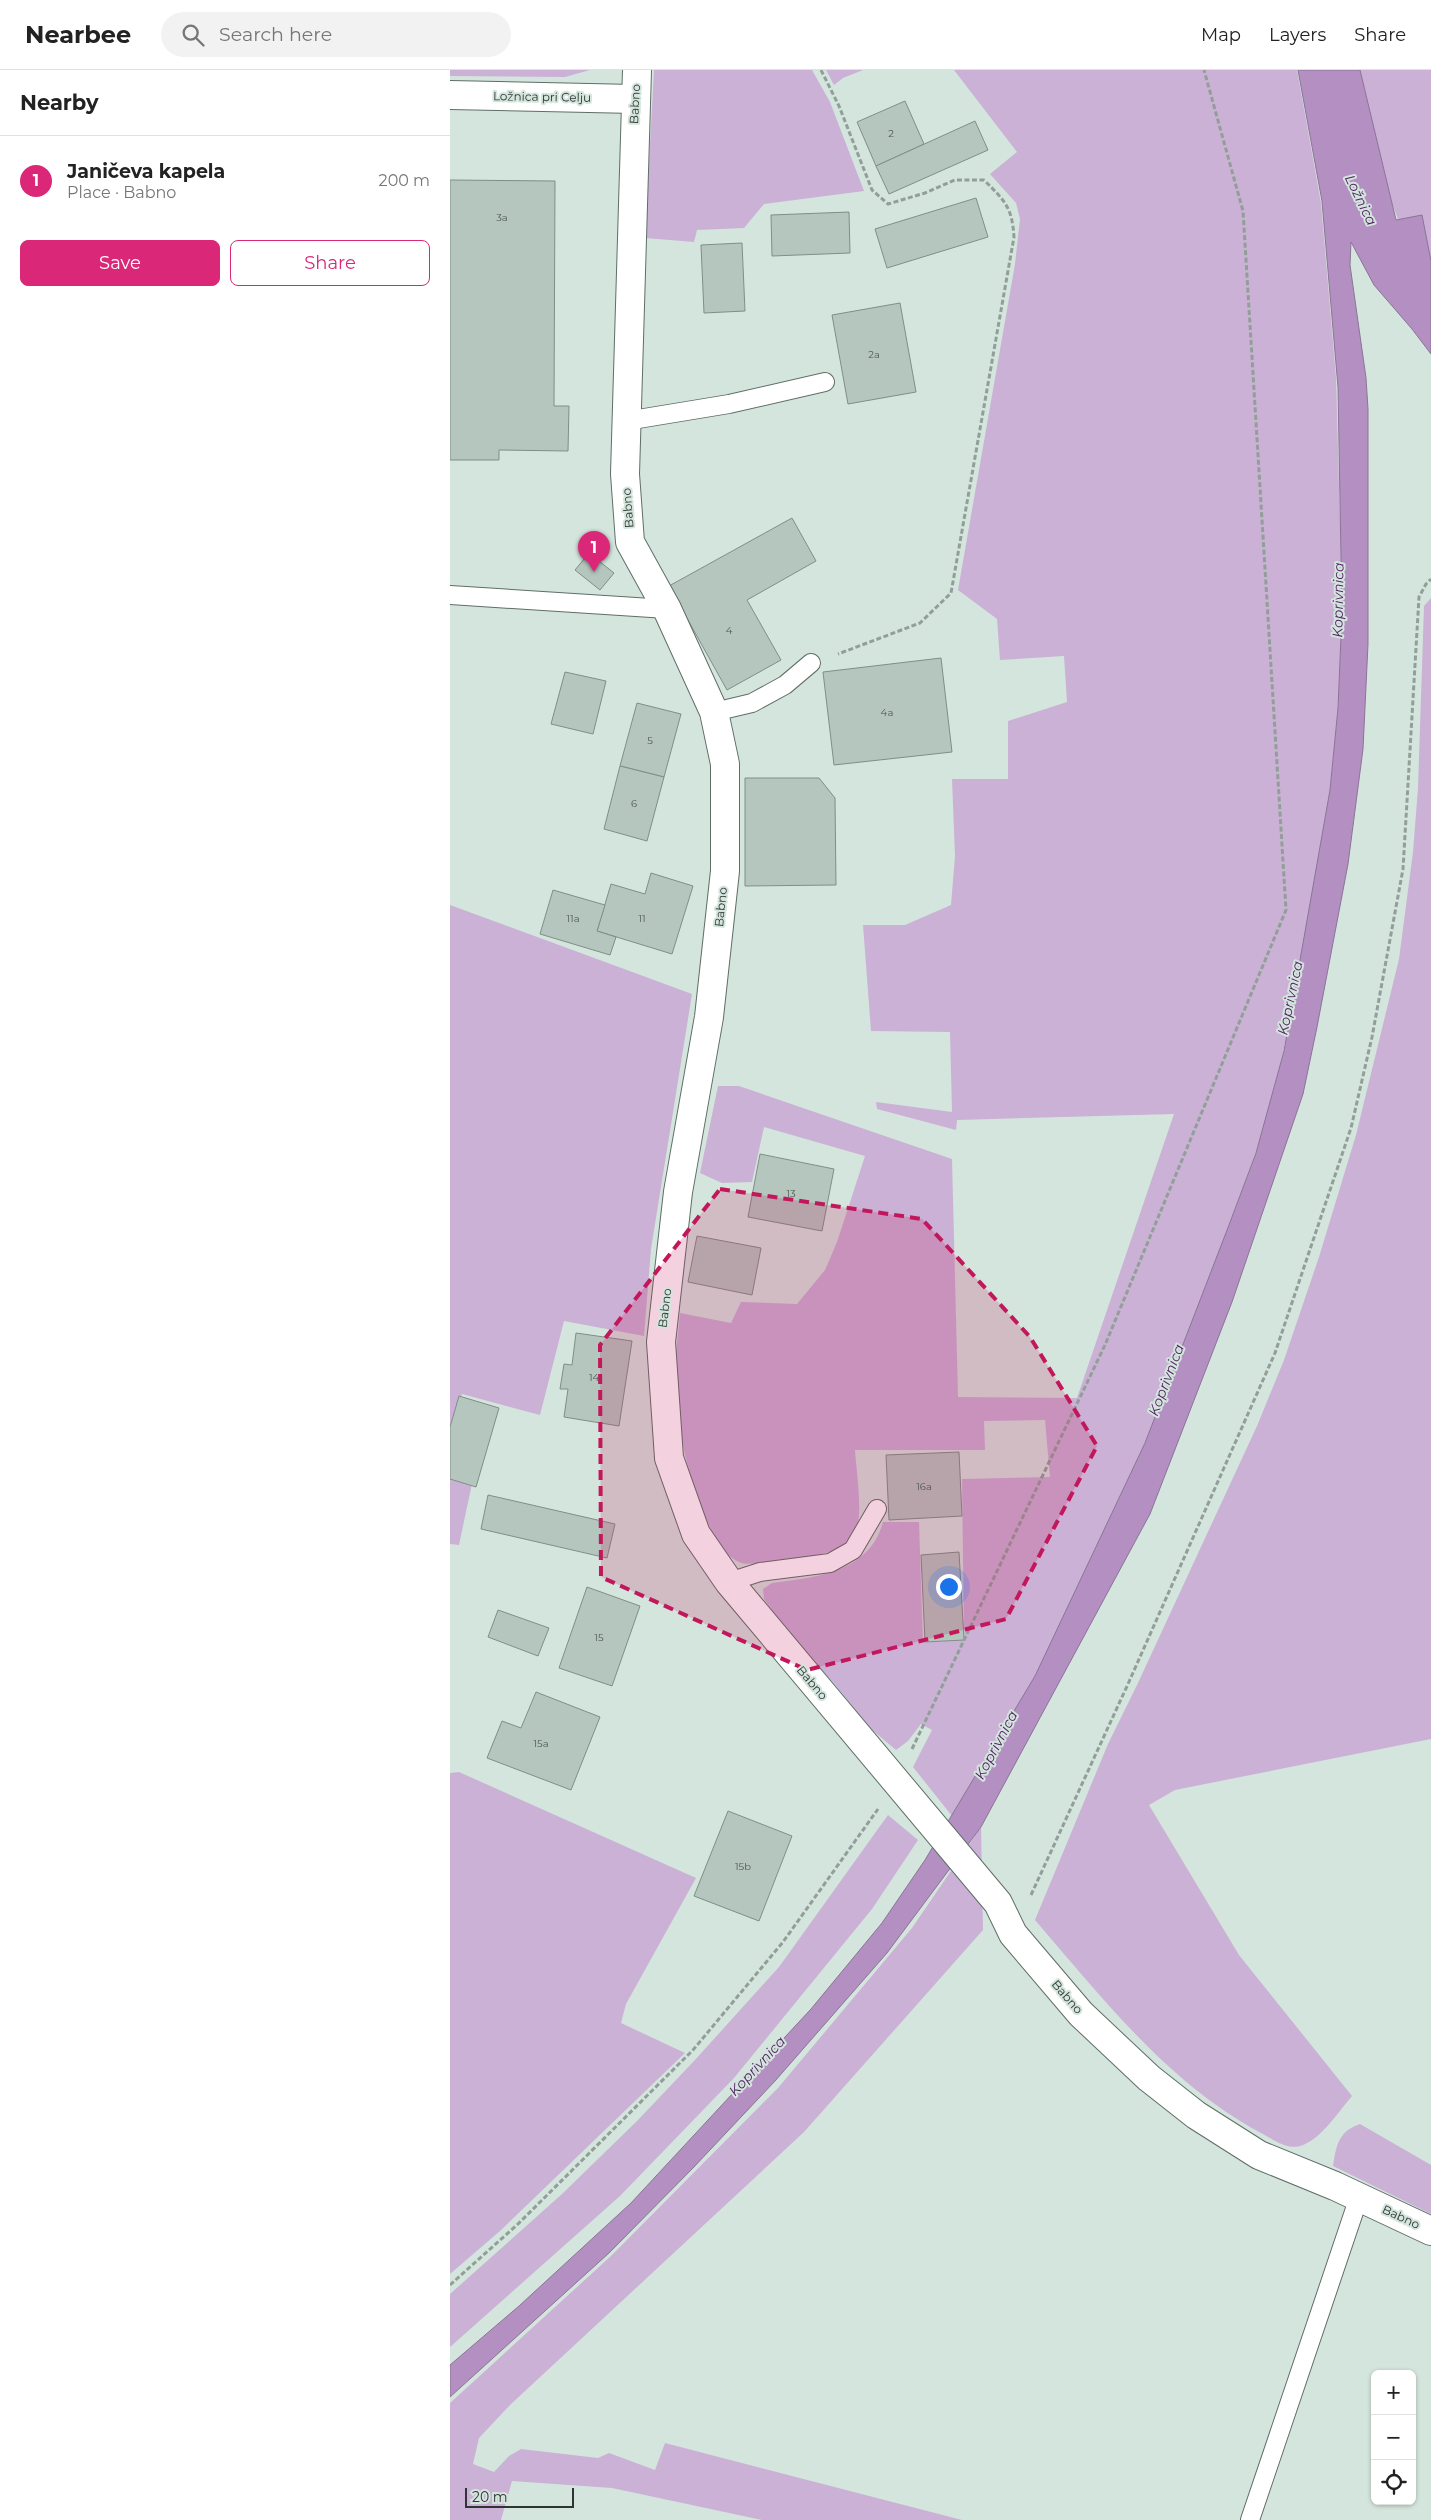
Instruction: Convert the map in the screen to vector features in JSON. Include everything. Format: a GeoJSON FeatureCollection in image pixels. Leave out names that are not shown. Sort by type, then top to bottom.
{"type":"FeatureCollection","features":[{"type":"Feature","properties":{"kind":"street","name":"Babno"},"geometry":{"type":"LineString","coordinates":[[637,70],[634,99],[625,474],[630,542],[667,609],[714,712],[725,764],[726,871],[709,1016],[678,1192],[661,1342],[669,1458],[696,1534],[729,1582],[998,1903],[1013,1934],[1081,2014],[1149,2078],[1196,2115],[1259,2155],[1359,2197],[1431,2232]]}},
{"type":"Feature","properties":{"kind":"street","name":"Ložnica pri Celju"},"geometry":{"type":"LineString","coordinates":[[450,95],[634,99]]}},
{"type":"Feature","properties":{"kind":"lane"},"geometry":{"type":"LineString","coordinates":[[626,421],[728,404],[825,382]]}},
{"type":"Feature","properties":{"kind":"lane"},"geometry":{"type":"LineString","coordinates":[[450,595],[667,609]]}},
{"type":"Feature","properties":{"kind":"lane"},"geometry":{"type":"LineString","coordinates":[[714,712],[752,703],[786,685],[811,663]]}},
{"type":"Feature","properties":{"kind":"lane"},"geometry":{"type":"LineString","coordinates":[[729,1582],[760,1572],[830,1563],[853,1550],[878,1509]]}},
{"type":"Feature","properties":{"kind":"lane"},"geometry":{"type":"LineString","coordinates":[[1250,2520],[1359,2197]]}},
{"type":"Feature","properties":{"kind":"path"},"geometry":{"type":"LineString","coordinates":[[811,663],[920,623],[951,593],[1014,237],[1013,215],[1000,196],[984,180],[955,180],[925,193],[888,204],[872,190],[839,106],[821,70]]}},
{"type":"Feature","properties":{"kind":"path"},"geometry":{"type":"LineString","coordinates":[[450,2285],[518,2224],[693,2050],[783,1942],[896,1783],[1105,1345],[1286,910],[1243,211],[1204,70]]}},
{"type":"Feature","properties":{"kind":"path"},"geometry":{"type":"LineString","coordinates":[[1013,1934],[1128,1684],[1275,1353],[1351,1128],[1372,1037],[1403,870],[1419,597],[1431,579]]}},
{"type":"Feature","properties":{"kind":"highlighted area"},"geometry":{"type":"Polygon","coordinates":[[[720,1189],[922,1219],[1030,1337],[1097,1446],[1006,1619],[807,1670],[601,1577],[600,1345],[720,1189]]]}},
{"type":"Feature","properties":{"kind":"shaded area"},"geometry":{"type":"Polygon","coordinates":[[[450,70],[590,70],[565,77],[450,76],[450,70]]]}},
{"type":"Feature","properties":{"kind":"shaded area"},"geometry":{"type":"Polygon","coordinates":[[[654,70],[812,70],[830,102],[864,191],[764,204],[744,228],[697,230],[694,242],[645,238],[654,70]]]}},
{"type":"Feature","properties":{"kind":"shaded area"},"geometry":{"type":"Polygon","coordinates":[[[826,70],[863,70],[843,78],[834,85],[826,70]]]}},
{"type":"Feature","properties":{"kind":"shaded area"},"geometry":{"type":"Polygon","coordinates":[[[954,70],[1297,70],[1321,203],[1336,377],[1342,613],[1338,708],[1330,790],[1317,881],[1277,1083],[1261,1138],[1195,1319],[1116,1516],[1003,1740],[952,1816],[913,1767],[932,1730],[921,1724],[908,1741],[896,1750],[871,1729],[833,1682],[793,1640],[764,1599],[763,1589],[772,1583],[823,1575],[853,1562],[866,1552],[876,1539],[883,1522],[919,1522],[923,1642],[964,1638],[962,1479],[1050,1477],[1045,1420],[984,1421],[985,1450],[855,1450],[859,1516],[858,1525],[850,1538],[838,1548],[825,1553],[749,1564],[742,1563],[726,1553],[705,1517],[690,1473],[679,1426],[675,1376],[680,1313],[731,1323],[741,1302],[797,1304],[825,1270],[837,1242],[865,1156],[764,1127],[752,1182],[722,1183],[700,1173],[718,1086],[739,1086],[952,1159],[958,1397],[1077,1398],[1174,1114],[957,1120],[956,1130],[877,1109],[876,1102],[952,1112],[950,1032],[871,1031],[863,925],[905,925],[951,905],[955,856],[952,779],[1008,779],[1008,721],[1067,702],[1064,656],[1000,660],[997,619],[958,590],[1015,264],[1020,219],[1016,203],[990,174],[1017,152],[954,70]]]}},
{"type":"Feature","properties":{"kind":"shaded area"},"geometry":{"type":"Polygon","coordinates":[[[1356,70],[1431,70],[1431,270],[1399,222],[1382,177],[1356,70]]]}},
{"type":"Feature","properties":{"kind":"shaded area"},"geometry":{"type":"Polygon","coordinates":[[[1431,598],[1431,1739],[1175,1790],[1149,1805],[1239,1955],[1352,2096],[1322,2132],[1308,2143],[1295,2147],[1275,2141],[1227,2113],[1196,2090],[1112,2009],[1035,1920],[1108,1744],[1257,1426],[1284,1360],[1319,1257],[1356,1135],[1399,959],[1413,852],[1418,788],[1424,606],[1431,598]]]}},
{"type":"Feature","properties":{"kind":"shaded area"},"geometry":{"type":"Polygon","coordinates":[[[450,905],[692,994],[651,1249],[644,1336],[564,1321],[540,1415],[462,1394],[450,1431],[450,905]]]}},
{"type":"Feature","properties":{"kind":"shaded area"},"geometry":{"type":"Polygon","coordinates":[[[450,1475],[473,1479],[459,1545],[450,1544],[450,1475]]]}},
{"type":"Feature","properties":{"kind":"shaded area"},"geometry":{"type":"Polygon","coordinates":[[[459,1772],[696,1878],[626,2004],[621,2023],[685,2053],[500,2231],[450,2274],[450,1773],[459,1772]]]}},
{"type":"Feature","properties":{"kind":"shaded area"},"geometry":{"type":"Polygon","coordinates":[[[888,1815],[918,1840],[872,1909],[734,2078],[620,2196],[450,2347],[450,2294],[562,2194],[637,2121],[694,2061],[779,1967],[888,1815]]]}},
{"type":"Feature","properties":{"kind":"shaded area"},"geometry":{"type":"Polygon","coordinates":[[[981,1827],[983,1930],[804,2132],[510,2405],[479,2438],[473,2464],[494,2472],[509,2456],[521,2449],[598,2458],[609,2453],[655,2470],[665,2443],[962,2520],[762,2520],[612,2488],[512,2481],[501,2520],[450,2520],[450,2403],[611,2256],[778,2088],[912,1928],[981,1827]]]}},
{"type":"Feature","properties":{"kind":"shaded area"},"geometry":{"type":"Polygon","coordinates":[[[1360,2124],[1431,2165],[1431,2214],[1333,2166],[1337,2145],[1343,2135],[1360,2124]]]}},
{"type":"Feature","properties":{"kind":"water"},"geometry":{"type":"Polygon","coordinates":[[[1298,70],[1360,70],[1396,220],[1422,215],[1431,261],[1431,354],[1374,285],[1351,242],[1350,265],[1366,378],[1368,409],[1368,644],[1363,749],[1348,864],[1303,1094],[1232,1302],[1150,1514],[981,1827],[887,1953],[775,2081],[609,2253],[450,2397],[450,2365],[519,2306],[631,2203],[811,2009],[882,1923],[925,1860],[1035,1676],[1145,1443],[1256,1153],[1284,1051],[1330,790],[1338,708],[1342,613],[1338,387],[1322,201],[1298,70]]]}},
{"type":"Feature","properties":{"kind":"building"},"geometry":{"type":"Polygon","coordinates":[[[905,101],[924,144],[876,166],[857,122],[905,101]]]}},
{"type":"Feature","properties":{"kind":"building"},"geometry":{"type":"Polygon","coordinates":[[[975,121],[988,150],[889,194],[876,166],[975,121]]]}},
{"type":"Feature","properties":{"kind":"building"},"geometry":{"type":"Polygon","coordinates":[[[450,180],[555,181],[554,406],[569,406],[568,451],[499,450],[499,460],[450,460],[450,180]]]}},
{"type":"Feature","properties":{"kind":"building"},"geometry":{"type":"Polygon","coordinates":[[[976,198],[988,237],[887,268],[875,229],[976,198]]]}},
{"type":"Feature","properties":{"kind":"building"},"geometry":{"type":"Polygon","coordinates":[[[849,212],[850,253],[772,256],[771,215],[849,212]]]}},
{"type":"Feature","properties":{"kind":"building"},"geometry":{"type":"Polygon","coordinates":[[[742,243],[745,311],[704,313],[701,245],[742,243]]]}},
{"type":"Feature","properties":{"kind":"building"},"geometry":{"type":"Polygon","coordinates":[[[900,303],[916,392],[848,404],[832,315],[900,303]]]}},
{"type":"Feature","properties":{"kind":"building"},"geometry":{"type":"Polygon","coordinates":[[[792,518],[816,561],[747,600],[781,660],[727,690],[669,586],[792,518]]]}},
{"type":"Feature","properties":{"kind":"building"},"geometry":{"type":"Polygon","coordinates":[[[589,553],[614,573],[600,590],[575,570],[589,553]]]}},
{"type":"Feature","properties":{"kind":"building"},"geometry":{"type":"Polygon","coordinates":[[[941,658],[952,752],[834,765],[823,672],[941,658]]]}},
{"type":"Feature","properties":{"kind":"building"},"geometry":{"type":"Polygon","coordinates":[[[565,672],[606,681],[593,734],[551,724],[565,672]]]}},
{"type":"Feature","properties":{"kind":"building"},"geometry":{"type":"Polygon","coordinates":[[[637,703],[681,714],[664,777],[620,766],[637,703]]]}},
{"type":"Feature","properties":{"kind":"building"},"geometry":{"type":"Polygon","coordinates":[[[620,766],[664,777],[647,841],[604,829],[620,766]]]}},
{"type":"Feature","properties":{"kind":"building"},"geometry":{"type":"Polygon","coordinates":[[[745,778],[819,778],[835,798],[836,885],[745,886],[745,778]]]}},
{"type":"Feature","properties":{"kind":"building"},"geometry":{"type":"Polygon","coordinates":[[[651,873],[693,886],[672,954],[597,931],[611,884],[645,894],[651,873]]]}},
{"type":"Feature","properties":{"kind":"building"},"geometry":{"type":"Polygon","coordinates":[[[553,890],[605,905],[597,931],[616,937],[610,955],[540,934],[553,890]]]}},
{"type":"Feature","properties":{"kind":"building"},"geometry":{"type":"Polygon","coordinates":[[[760,1154],[834,1169],[822,1231],[748,1217],[760,1154]]]}},
{"type":"Feature","properties":{"kind":"building"},"geometry":{"type":"Polygon","coordinates":[[[697,1236],[761,1248],[752,1295],[688,1282],[697,1236]]]}},
{"type":"Feature","properties":{"kind":"building"},"geometry":{"type":"Polygon","coordinates":[[[576,1333],[632,1341],[619,1426],[564,1417],[568,1389],[560,1389],[564,1364],[572,1365],[576,1333]]]}},
{"type":"Feature","properties":{"kind":"building"},"geometry":{"type":"Polygon","coordinates":[[[459,1396],[499,1408],[476,1487],[450,1479],[450,1427],[459,1396]]]}},
{"type":"Feature","properties":{"kind":"building"},"geometry":{"type":"Polygon","coordinates":[[[959,1452],[962,1516],[889,1520],[886,1455],[959,1452]]]}},
{"type":"Feature","properties":{"kind":"building"},"geometry":{"type":"Polygon","coordinates":[[[488,1495],[615,1524],[607,1558],[481,1529],[488,1495]]]}},
{"type":"Feature","properties":{"kind":"building"},"geometry":{"type":"Polygon","coordinates":[[[959,1552],[964,1640],[925,1642],[921,1555],[959,1552]]]}},
{"type":"Feature","properties":{"kind":"building"},"geometry":{"type":"Polygon","coordinates":[[[587,1587],[640,1606],[612,1686],[559,1668],[587,1587]]]}},
{"type":"Feature","properties":{"kind":"building"},"geometry":{"type":"Polygon","coordinates":[[[498,1610],[549,1628],[538,1656],[488,1637],[498,1610]]]}},
{"type":"Feature","properties":{"kind":"building"},"geometry":{"type":"Polygon","coordinates":[[[536,1692],[600,1717],[571,1790],[487,1758],[502,1721],[521,1728],[536,1692]]]}},
{"type":"Feature","properties":{"kind":"building"},"geometry":{"type":"Polygon","coordinates":[[[728,1811],[792,1836],[759,1921],[694,1896],[728,1811]]]}},
{"type":"Feature","properties":{"kind":"place","name":"Janičeva kapela"},"geometry":{"type":"Point","coordinates":[594,572]}},
{"type":"Feature","properties":{"kind":"water label","name":"Ložnica"},"geometry":{"type":"Point","coordinates":[1361,200]}},
{"type":"Feature","properties":{"kind":"water label","name":"Koprivnica"},"geometry":{"type":"Point","coordinates":[1338,600]}},
{"type":"Feature","properties":{"kind":"water label","name":"Koprivnica"},"geometry":{"type":"Point","coordinates":[1290,998]}},
{"type":"Feature","properties":{"kind":"water label","name":"Koprivnica"},"geometry":{"type":"Point","coordinates":[1166,1380]}},
{"type":"Feature","properties":{"kind":"water label","name":"Koprivnica"},"geometry":{"type":"Point","coordinates":[996,1745]}},
{"type":"Feature","properties":{"kind":"water label","name":"Koprivnica"},"geometry":{"type":"Point","coordinates":[757,2066]}}]}
